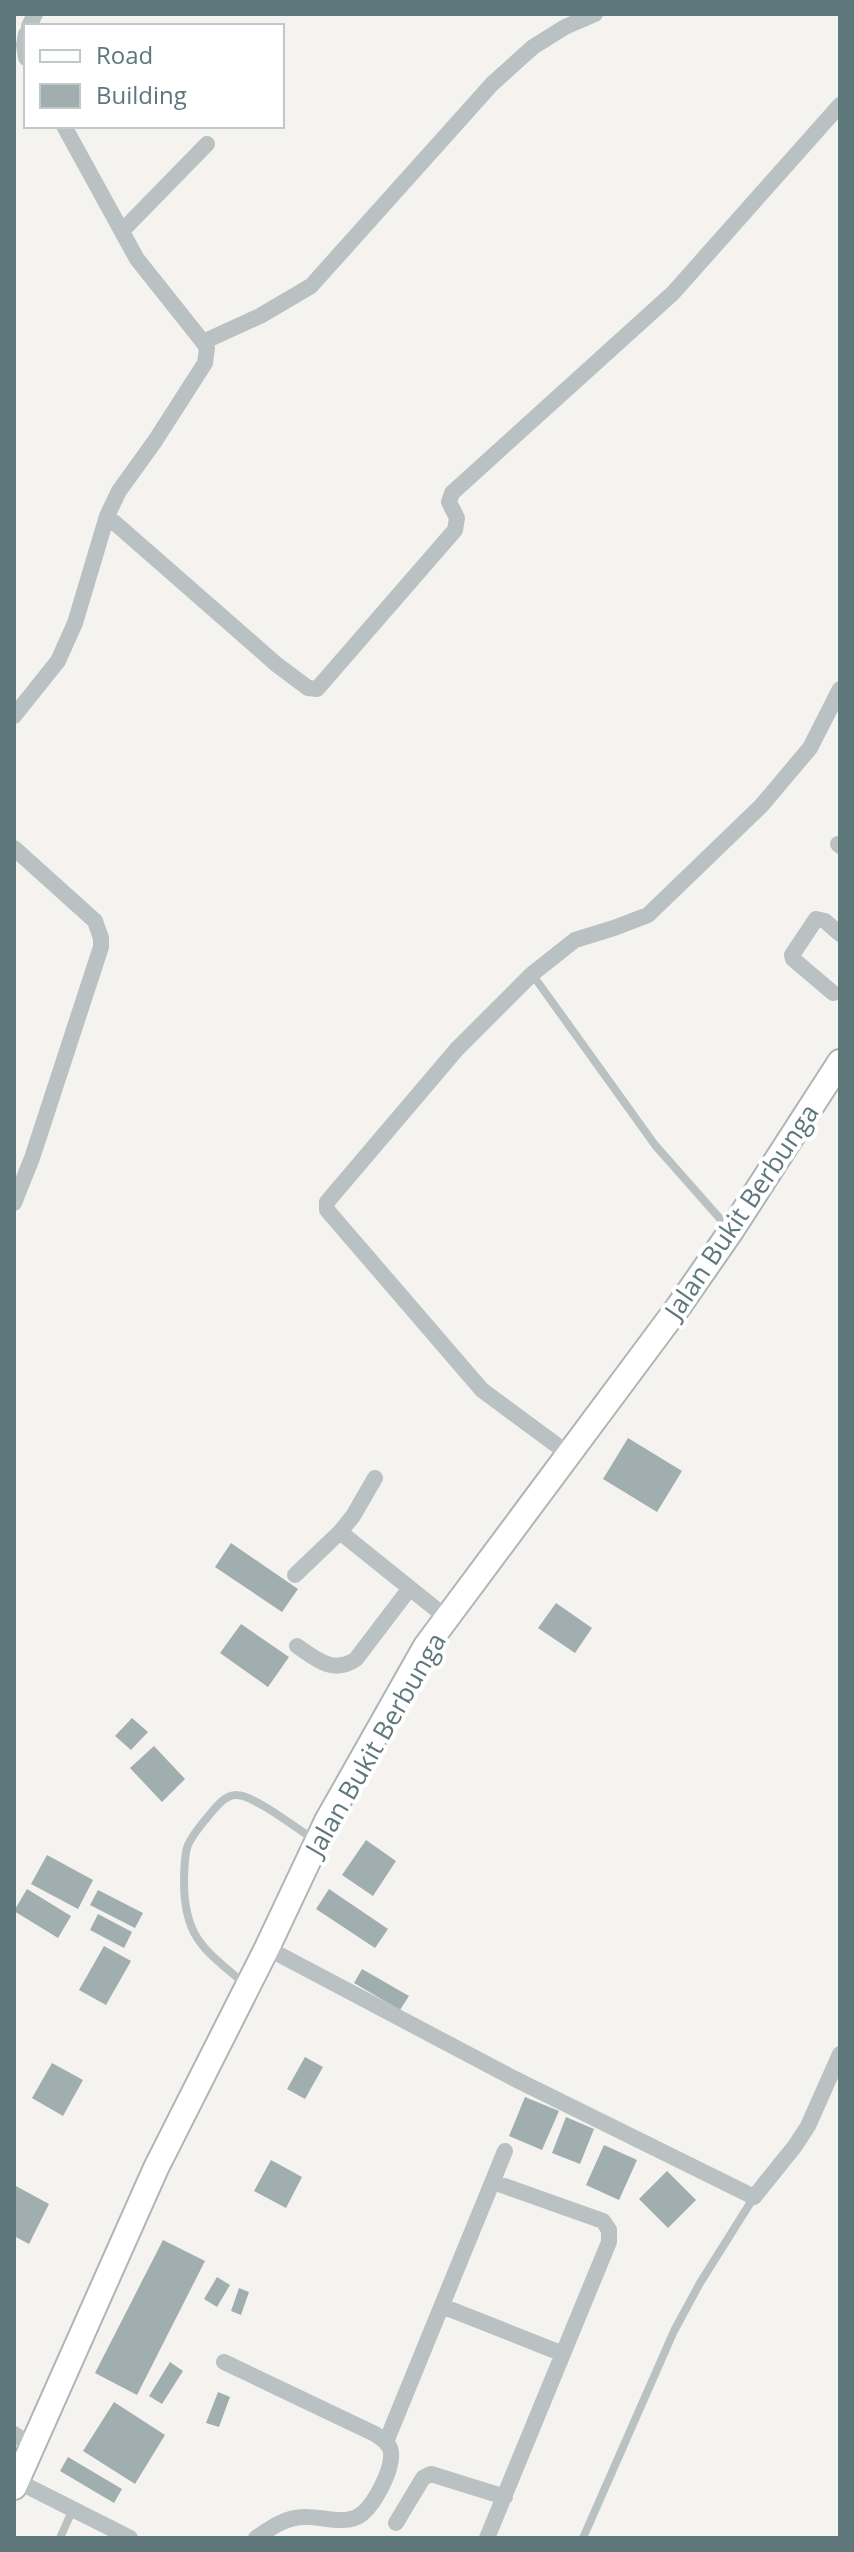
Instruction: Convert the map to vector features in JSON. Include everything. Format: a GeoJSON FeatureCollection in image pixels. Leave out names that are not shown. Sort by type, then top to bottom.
{"type":"FeatureCollection","features":[{"type":"Feature","properties":{"kind":"main road","name":"Jalan Bukit Berbunga"},"geometry":{"type":"LineString","coordinates":[[16,2484],[23,2440],[156,2168],[317,1842],[426,1646],[570,1455],[731,1231],[840,1062]]}},
{"type":"Feature","properties":{"kind":"street"},"geometry":{"type":"LineString","coordinates":[[203,342],[260,316],[311,286],[492,84],[533,47],[565,27],[595,14]]}},
{"type":"Feature","properties":{"kind":"street"},"geometry":{"type":"LineString","coordinates":[[107,516],[276,664],[308,688],[317,689],[455,530],[457,522],[449,502],[452,493],[673,293],[840,105]]}},
{"type":"Feature","properties":{"kind":"street"},"geometry":{"type":"LineString","coordinates":[[14,716],[58,661],[79,611],[107,516],[119,491],[205,363],[207,348],[137,259],[65,128]]}},
{"type":"Feature","properties":{"kind":"street"},"geometry":{"type":"LineString","coordinates":[[122,231],[207,144]]}},
{"type":"Feature","properties":{"kind":"street"},"geometry":{"type":"LineString","coordinates":[[570,1455],[482,1390],[326,1207],[330,1198],[457,1049],[532,974],[575,940],[648,915],[761,806],[810,748],[840,689]]}},
{"type":"Feature","properties":{"kind":"street"},"geometry":{"type":"LineString","coordinates":[[14,848],[95,921],[101,947],[32,1158],[14,1203]]}},
{"type":"Feature","properties":{"kind":"street"},"geometry":{"type":"LineString","coordinates":[[833,993],[792,955],[816,919],[825,921],[840,934]]}},
{"type":"Feature","properties":{"kind":"street"},"geometry":{"type":"LineString","coordinates":[[295,1575],[340,1532],[375,1478]]}},
{"type":"Feature","properties":{"kind":"street"},"geometry":{"type":"LineString","coordinates":[[340,1532],[447,1618]]}},
{"type":"Feature","properties":{"kind":"street"},"geometry":{"type":"LineString","coordinates":[[297,1646],[325,1665],[336,1668],[350,1663],[410,1588]]}},
{"type":"Feature","properties":{"kind":"street"},"geometry":{"type":"LineString","coordinates":[[267,1948],[513,2078],[754,2197],[808,2126],[840,2054]]}},
{"type":"Feature","properties":{"kind":"street"},"geometry":{"type":"LineString","coordinates":[[386,2442],[505,2151]]}},
{"type":"Feature","properties":{"kind":"street"},"geometry":{"type":"LineString","coordinates":[[487,2538],[609,2242],[609,2230],[603,2221],[493,2182]]}},
{"type":"Feature","properties":{"kind":"street"},"geometry":{"type":"LineString","coordinates":[[442,2306],[563,2354]]}},
{"type":"Feature","properties":{"kind":"street"},"geometry":{"type":"LineString","coordinates":[[224,2362],[375,2434],[391,2450],[390,2463],[376,2498],[359,2516],[345,2521],[304,2517],[280,2522],[256,2538]]}},
{"type":"Feature","properties":{"kind":"street"},"geometry":{"type":"LineString","coordinates":[[396,2523],[423,2478],[431,2474],[505,2497]]}},
{"type":"Feature","properties":{"kind":"street"},"geometry":{"type":"LineString","coordinates":[[16,2484],[130,2538]]}},
{"type":"Feature","properties":{"kind":"lane"},"geometry":{"type":"LineString","coordinates":[[532,974],[655,1145],[731,1231]]}},
{"type":"Feature","properties":{"kind":"lane"},"geometry":{"type":"LineString","coordinates":[[247,1985],[209,1954],[187,1920],[184,1906],[188,1841],[215,1807],[235,1794],[244,1796],[317,1842]]}},
{"type":"Feature","properties":{"kind":"lane"},"geometry":{"type":"LineString","coordinates":[[583,2538],[674,2331],[754,2197]]}},
{"type":"Feature","properties":{"kind":"lane"},"geometry":{"type":"LineString","coordinates":[[60,2538],[72,2511]]}},
{"type":"Feature","properties":{"kind":"building"},"geometry":{"type":"Polygon","coordinates":[[[628,1438],[682,1471],[657,1512],[603,1479],[628,1438]]]}},
{"type":"Feature","properties":{"kind":"building"},"geometry":{"type":"Polygon","coordinates":[[[231,1543],[298,1589],[282,1612],[215,1567],[231,1543]]]}},
{"type":"Feature","properties":{"kind":"building"},"geometry":{"type":"Polygon","coordinates":[[[556,1603],[592,1628],[575,1653],[538,1628],[556,1603]]]}},
{"type":"Feature","properties":{"kind":"building"},"geometry":{"type":"Polygon","coordinates":[[[241,1624],[289,1657],[268,1687],[220,1653],[241,1624]]]}},
{"type":"Feature","properties":{"kind":"building"},"geometry":{"type":"Polygon","coordinates":[[[132,1718],[148,1732],[131,1750],[115,1736],[132,1718]]]}},
{"type":"Feature","properties":{"kind":"building"},"geometry":{"type":"Polygon","coordinates":[[[154,1746],[185,1779],[162,1802],[130,1768],[154,1746]]]}},
{"type":"Feature","properties":{"kind":"building"},"geometry":{"type":"Polygon","coordinates":[[[366,1840],[396,1861],[373,1896],[342,1875],[366,1840]]]}},
{"type":"Feature","properties":{"kind":"building"},"geometry":{"type":"Polygon","coordinates":[[[47,1855],[93,1880],[78,1909],[31,1884],[47,1855]]]}},
{"type":"Feature","properties":{"kind":"building"},"geometry":{"type":"Polygon","coordinates":[[[27,1889],[71,1916],[58,1938],[14,1911],[27,1889]]]}},
{"type":"Feature","properties":{"kind":"building"},"geometry":{"type":"Polygon","coordinates":[[[329,1889],[388,1929],[375,1948],[316,1909],[329,1889]]]}},
{"type":"Feature","properties":{"kind":"building"},"geometry":{"type":"Polygon","coordinates":[[[98,1890],[143,1913],[135,1928],[90,1905],[98,1890]]]}},
{"type":"Feature","properties":{"kind":"building"},"geometry":{"type":"Polygon","coordinates":[[[98,1914],[132,1932],[124,1948],[90,1930],[98,1914]]]}},
{"type":"Feature","properties":{"kind":"building"},"geometry":{"type":"Polygon","coordinates":[[[104,1946],[131,1961],[106,2005],[79,1990],[104,1946]]]}},
{"type":"Feature","properties":{"kind":"building"},"geometry":{"type":"Polygon","coordinates":[[[362,1969],[409,1996],[400,2010],[354,1983],[362,1969]]]}},
{"type":"Feature","properties":{"kind":"building"},"geometry":{"type":"Polygon","coordinates":[[[305,2057],[323,2067],[305,2099],[287,2089],[305,2057]]]}},
{"type":"Feature","properties":{"kind":"building"},"geometry":{"type":"Polygon","coordinates":[[[52,2063],[83,2080],[63,2116],[32,2098],[52,2063]]]}},
{"type":"Feature","properties":{"kind":"building"},"geometry":{"type":"Polygon","coordinates":[[[525,2097],[559,2111],[542,2150],[509,2136],[525,2097]]]}},
{"type":"Feature","properties":{"kind":"building"},"geometry":{"type":"Polygon","coordinates":[[[566,2117],[594,2129],[580,2164],[552,2153],[566,2117]]]}},
{"type":"Feature","properties":{"kind":"building"},"geometry":{"type":"Polygon","coordinates":[[[604,2145],[637,2160],[619,2200],[586,2185],[604,2145]]]}},
{"type":"Feature","properties":{"kind":"building"},"geometry":{"type":"Polygon","coordinates":[[[271,2160],[302,2177],[286,2208],[254,2191],[271,2160]]]}},
{"type":"Feature","properties":{"kind":"building"},"geometry":{"type":"Polygon","coordinates":[[[667,2171],[696,2200],[668,2228],[639,2199],[667,2171]]]}},
{"type":"Feature","properties":{"kind":"building"},"geometry":{"type":"Polygon","coordinates":[[[14,2185],[49,2204],[29,2244],[14,2236],[14,2185]]]}},
{"type":"Feature","properties":{"kind":"building"},"geometry":{"type":"Polygon","coordinates":[[[163,2240],[205,2261],[137,2395],[95,2373],[163,2240]]]}},
{"type":"Feature","properties":{"kind":"building"},"geometry":{"type":"Polygon","coordinates":[[[217,2277],[230,2285],[217,2307],[204,2299],[217,2277]]]}},
{"type":"Feature","properties":{"kind":"building"},"geometry":{"type":"Polygon","coordinates":[[[239,2288],[249,2292],[241,2315],[231,2311],[239,2288]]]}},
{"type":"Feature","properties":{"kind":"building"},"geometry":{"type":"Polygon","coordinates":[[[170,2362],[183,2371],[162,2404],[149,2396],[170,2362]]]}},
{"type":"Feature","properties":{"kind":"building"},"geometry":{"type":"Polygon","coordinates":[[[218,2392],[230,2397],[219,2427],[206,2423],[218,2392]]]}},
{"type":"Feature","properties":{"kind":"building"},"geometry":{"type":"Polygon","coordinates":[[[114,2402],[165,2435],[135,2484],[83,2451],[114,2402]]]}},
{"type":"Feature","properties":{"kind":"building"},"geometry":{"type":"Polygon","coordinates":[[[68,2457],[122,2489],[114,2503],[60,2471],[68,2457]]]}}]}
